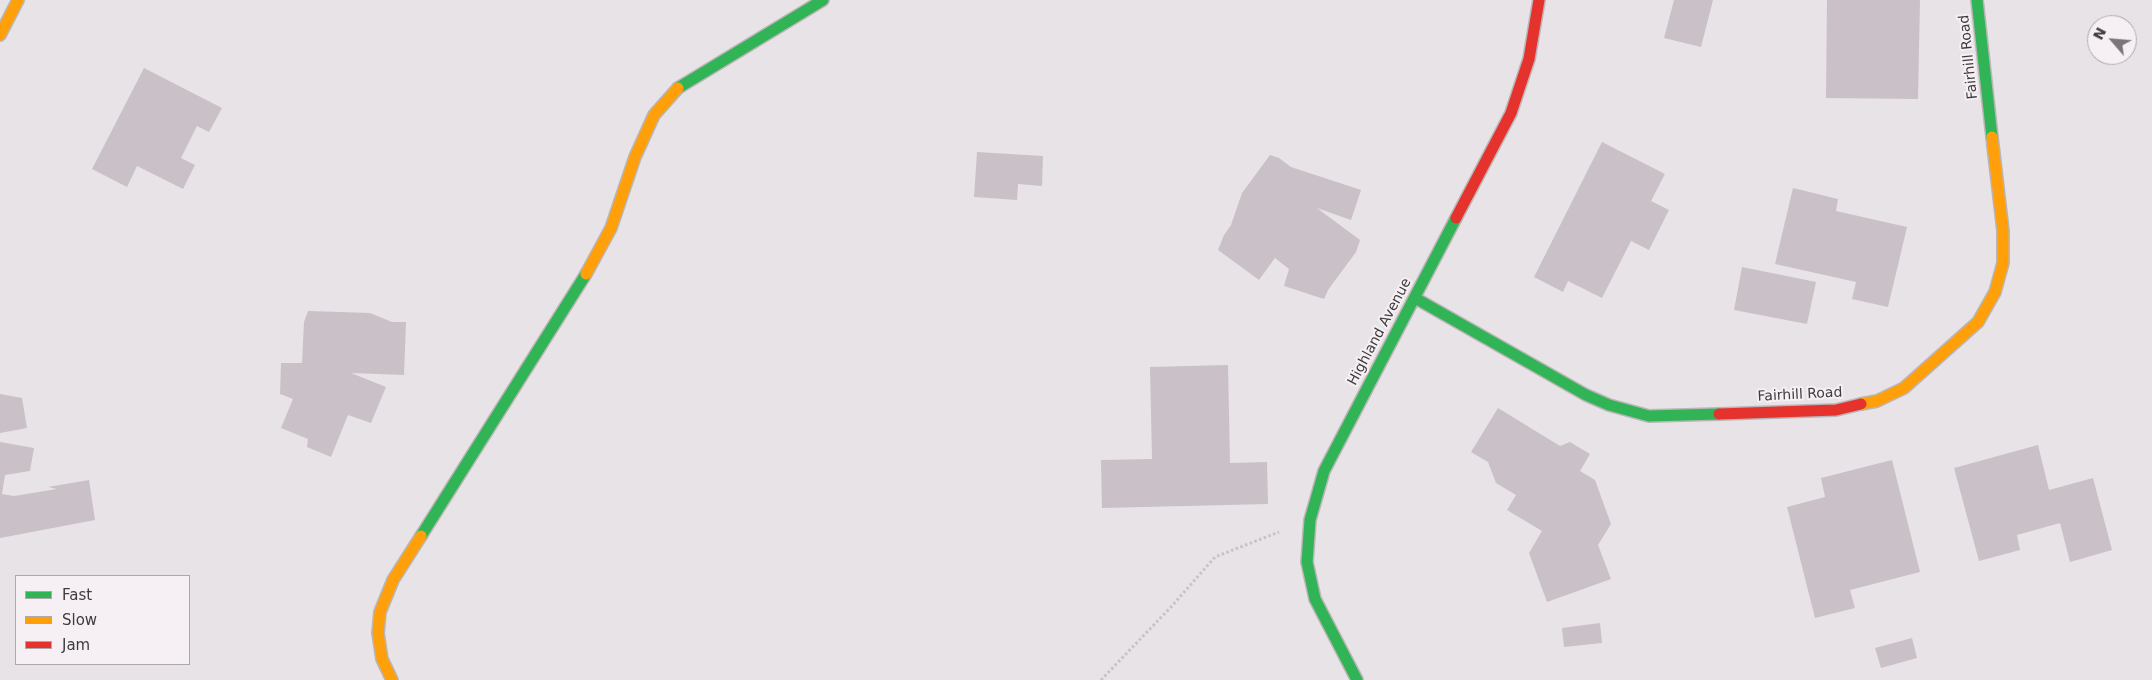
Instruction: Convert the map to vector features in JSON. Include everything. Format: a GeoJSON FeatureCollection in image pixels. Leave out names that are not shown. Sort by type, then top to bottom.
{"type":"FeatureCollection","features":[{"type":"Feature","properties":{"kind":"street"},"geometry":{"type":"LineString","coordinates":[[0,35],[18,0]]}},
{"type":"Feature","properties":{"kind":"street"},"geometry":{"type":"LineString","coordinates":[[392,680],[382,659],[378,633],[380,612],[394,580],[590,268],[611,228],[635,157],[654,115],[674,91],[823,0]]}},
{"type":"Feature","properties":{"kind":"street","name":"Highland Avenue"},"geometry":{"type":"LineString","coordinates":[[1357,680],[1315,599],[1307,562],[1310,520],[1324,472],[1511,113],[1529,59],[1539,0]]}},
{"type":"Feature","properties":{"kind":"street","name":"Fairhill Road"},"geometry":{"type":"LineString","coordinates":[[1415,298],[1586,395],[1609,406],[1649,416],[1836,410],[1877,401],[1904,388],[1978,322],[1995,292],[2003,263],[2003,231],[1977,0]]}},
{"type":"Feature","properties":{"kind":"path"},"geometry":{"type":"LineString","coordinates":[[1101,680],[1171,607],[1215,557],[1310,520]]}},
{"type":"Feature","properties":{"kind":"building"},"geometry":{"type":"Polygon","coordinates":[[[1674,0],[1713,0],[1701,47],[1664,38],[1674,0]]]}},
{"type":"Feature","properties":{"kind":"building"},"geometry":{"type":"Polygon","coordinates":[[[1827,0],[1920,0],[1918,99],[1826,98],[1827,0]]]}},
{"type":"Feature","properties":{"kind":"building"},"geometry":{"type":"Polygon","coordinates":[[[144,68],[222,108],[209,132],[197,126],[181,158],[195,165],[183,189],[137,166],[127,187],[92,169],[144,68]]]}},
{"type":"Feature","properties":{"kind":"building"},"geometry":{"type":"Polygon","coordinates":[[[1602,142],[1665,174],[1651,201],[1669,210],[1649,250],[1631,241],[1602,298],[1568,281],[1563,292],[1534,277],[1602,142]]]}},
{"type":"Feature","properties":{"kind":"building"},"geometry":{"type":"Polygon","coordinates":[[[977,152],[1043,156],[1042,186],[1018,184],[1017,200],[974,197],[977,152]]]}},
{"type":"Feature","properties":{"kind":"building"},"geometry":{"type":"Polygon","coordinates":[[[1270,155],[1279,158],[1291,167],[1361,190],[1351,220],[1317,208],[1360,240],[1356,252],[1328,290],[1324,299],[1284,286],[1289,269],[1275,258],[1259,280],[1218,250],[1224,235],[1231,225],[1242,193],[1270,155]]]}},
{"type":"Feature","properties":{"kind":"building"},"geometry":{"type":"Polygon","coordinates":[[[1793,188],[1838,199],[1836,211],[1907,227],[1888,307],[1852,299],[1856,282],[1775,264],[1793,188]]]}},
{"type":"Feature","properties":{"kind":"building"},"geometry":{"type":"Polygon","coordinates":[[[1742,267],[1816,282],[1807,324],[1734,310],[1742,267]]]}},
{"type":"Feature","properties":{"kind":"building"},"geometry":{"type":"Polygon","coordinates":[[[308,311],[370,313],[392,322],[406,322],[404,375],[351,373],[386,387],[371,423],[348,415],[331,457],[307,447],[308,439],[281,428],[293,399],[280,394],[281,363],[302,363],[304,322],[308,311]]]}},
{"type":"Feature","properties":{"kind":"building"},"geometry":{"type":"Polygon","coordinates":[[[1228,365],[1230,463],[1267,462],[1268,504],[1102,508],[1101,460],[1152,459],[1150,367],[1228,365]]]}},
{"type":"Feature","properties":{"kind":"building"},"geometry":{"type":"Polygon","coordinates":[[[0,394],[22,398],[27,428],[0,433],[0,394]]]}},
{"type":"Feature","properties":{"kind":"building"},"geometry":{"type":"Polygon","coordinates":[[[1498,408],[1560,446],[1570,442],[1590,454],[1580,471],[1595,480],[1611,524],[1598,545],[1611,579],[1547,602],[1529,553],[1542,531],[1507,510],[1516,495],[1496,483],[1488,462],[1471,452],[1498,408]]]}},
{"type":"Feature","properties":{"kind":"building"},"geometry":{"type":"Polygon","coordinates":[[[0,442],[34,448],[30,471],[5,475],[2,494],[14,496],[57,489],[48,487],[89,480],[95,520],[0,538],[0,442]]]}},
{"type":"Feature","properties":{"kind":"building"},"geometry":{"type":"Polygon","coordinates":[[[2038,445],[2049,490],[2093,478],[2112,550],[2070,562],[2060,523],[2017,535],[2020,550],[1979,561],[1954,468],[2038,445]]]}},
{"type":"Feature","properties":{"kind":"building"},"geometry":{"type":"Polygon","coordinates":[[[1892,460],[1920,572],[1850,590],[1855,608],[1815,618],[1787,507],[1825,497],[1821,478],[1892,460]]]}},
{"type":"Feature","properties":{"kind":"building"},"geometry":{"type":"Polygon","coordinates":[[[1600,623],[1602,643],[1564,647],[1562,628],[1600,623]]]}},
{"type":"Feature","properties":{"kind":"building"},"geometry":{"type":"Polygon","coordinates":[[[1912,638],[1917,658],[1881,668],[1875,648],[1912,638]]]}},
{"type":"Feature","properties":{"kind":"traffic: fast"},"geometry":{"type":"LineString","coordinates":[[678,88],[823,0]]}},
{"type":"Feature","properties":{"kind":"traffic: fast"},"geometry":{"type":"LineString","coordinates":[[1977,0],[1992,137]]}},
{"type":"Feature","properties":{"kind":"traffic: fast"},"geometry":{"type":"LineString","coordinates":[[1357,680],[1315,599],[1307,562],[1310,520],[1324,471],[1456,218]]}},
{"type":"Feature","properties":{"kind":"traffic: fast"},"geometry":{"type":"LineString","coordinates":[[421,536],[586,274]]}},
{"type":"Feature","properties":{"kind":"traffic: fast"},"geometry":{"type":"LineString","coordinates":[[1415,298],[1586,395],[1609,405],[1649,416],[1719,414]]}},
{"type":"Feature","properties":{"kind":"traffic: slow"},"geometry":{"type":"LineString","coordinates":[[0,35],[18,0]]}},
{"type":"Feature","properties":{"kind":"traffic: slow"},"geometry":{"type":"LineString","coordinates":[[586,274],[611,228],[635,157],[654,115],[678,88]]}},
{"type":"Feature","properties":{"kind":"traffic: slow"},"geometry":{"type":"LineString","coordinates":[[1861,404],[1877,401],[1904,388],[1978,322],[1995,292],[2003,263],[2003,231],[1992,137]]}},
{"type":"Feature","properties":{"kind":"traffic: slow"},"geometry":{"type":"LineString","coordinates":[[392,680],[382,659],[378,633],[380,612],[393,580],[421,536]]}},
{"type":"Feature","properties":{"kind":"traffic: jam"},"geometry":{"type":"LineString","coordinates":[[1456,218],[1511,113],[1529,59],[1539,0]]}},
{"type":"Feature","properties":{"kind":"traffic: jam"},"geometry":{"type":"LineString","coordinates":[[1719,414],[1836,410],[1861,404]]}}]}
